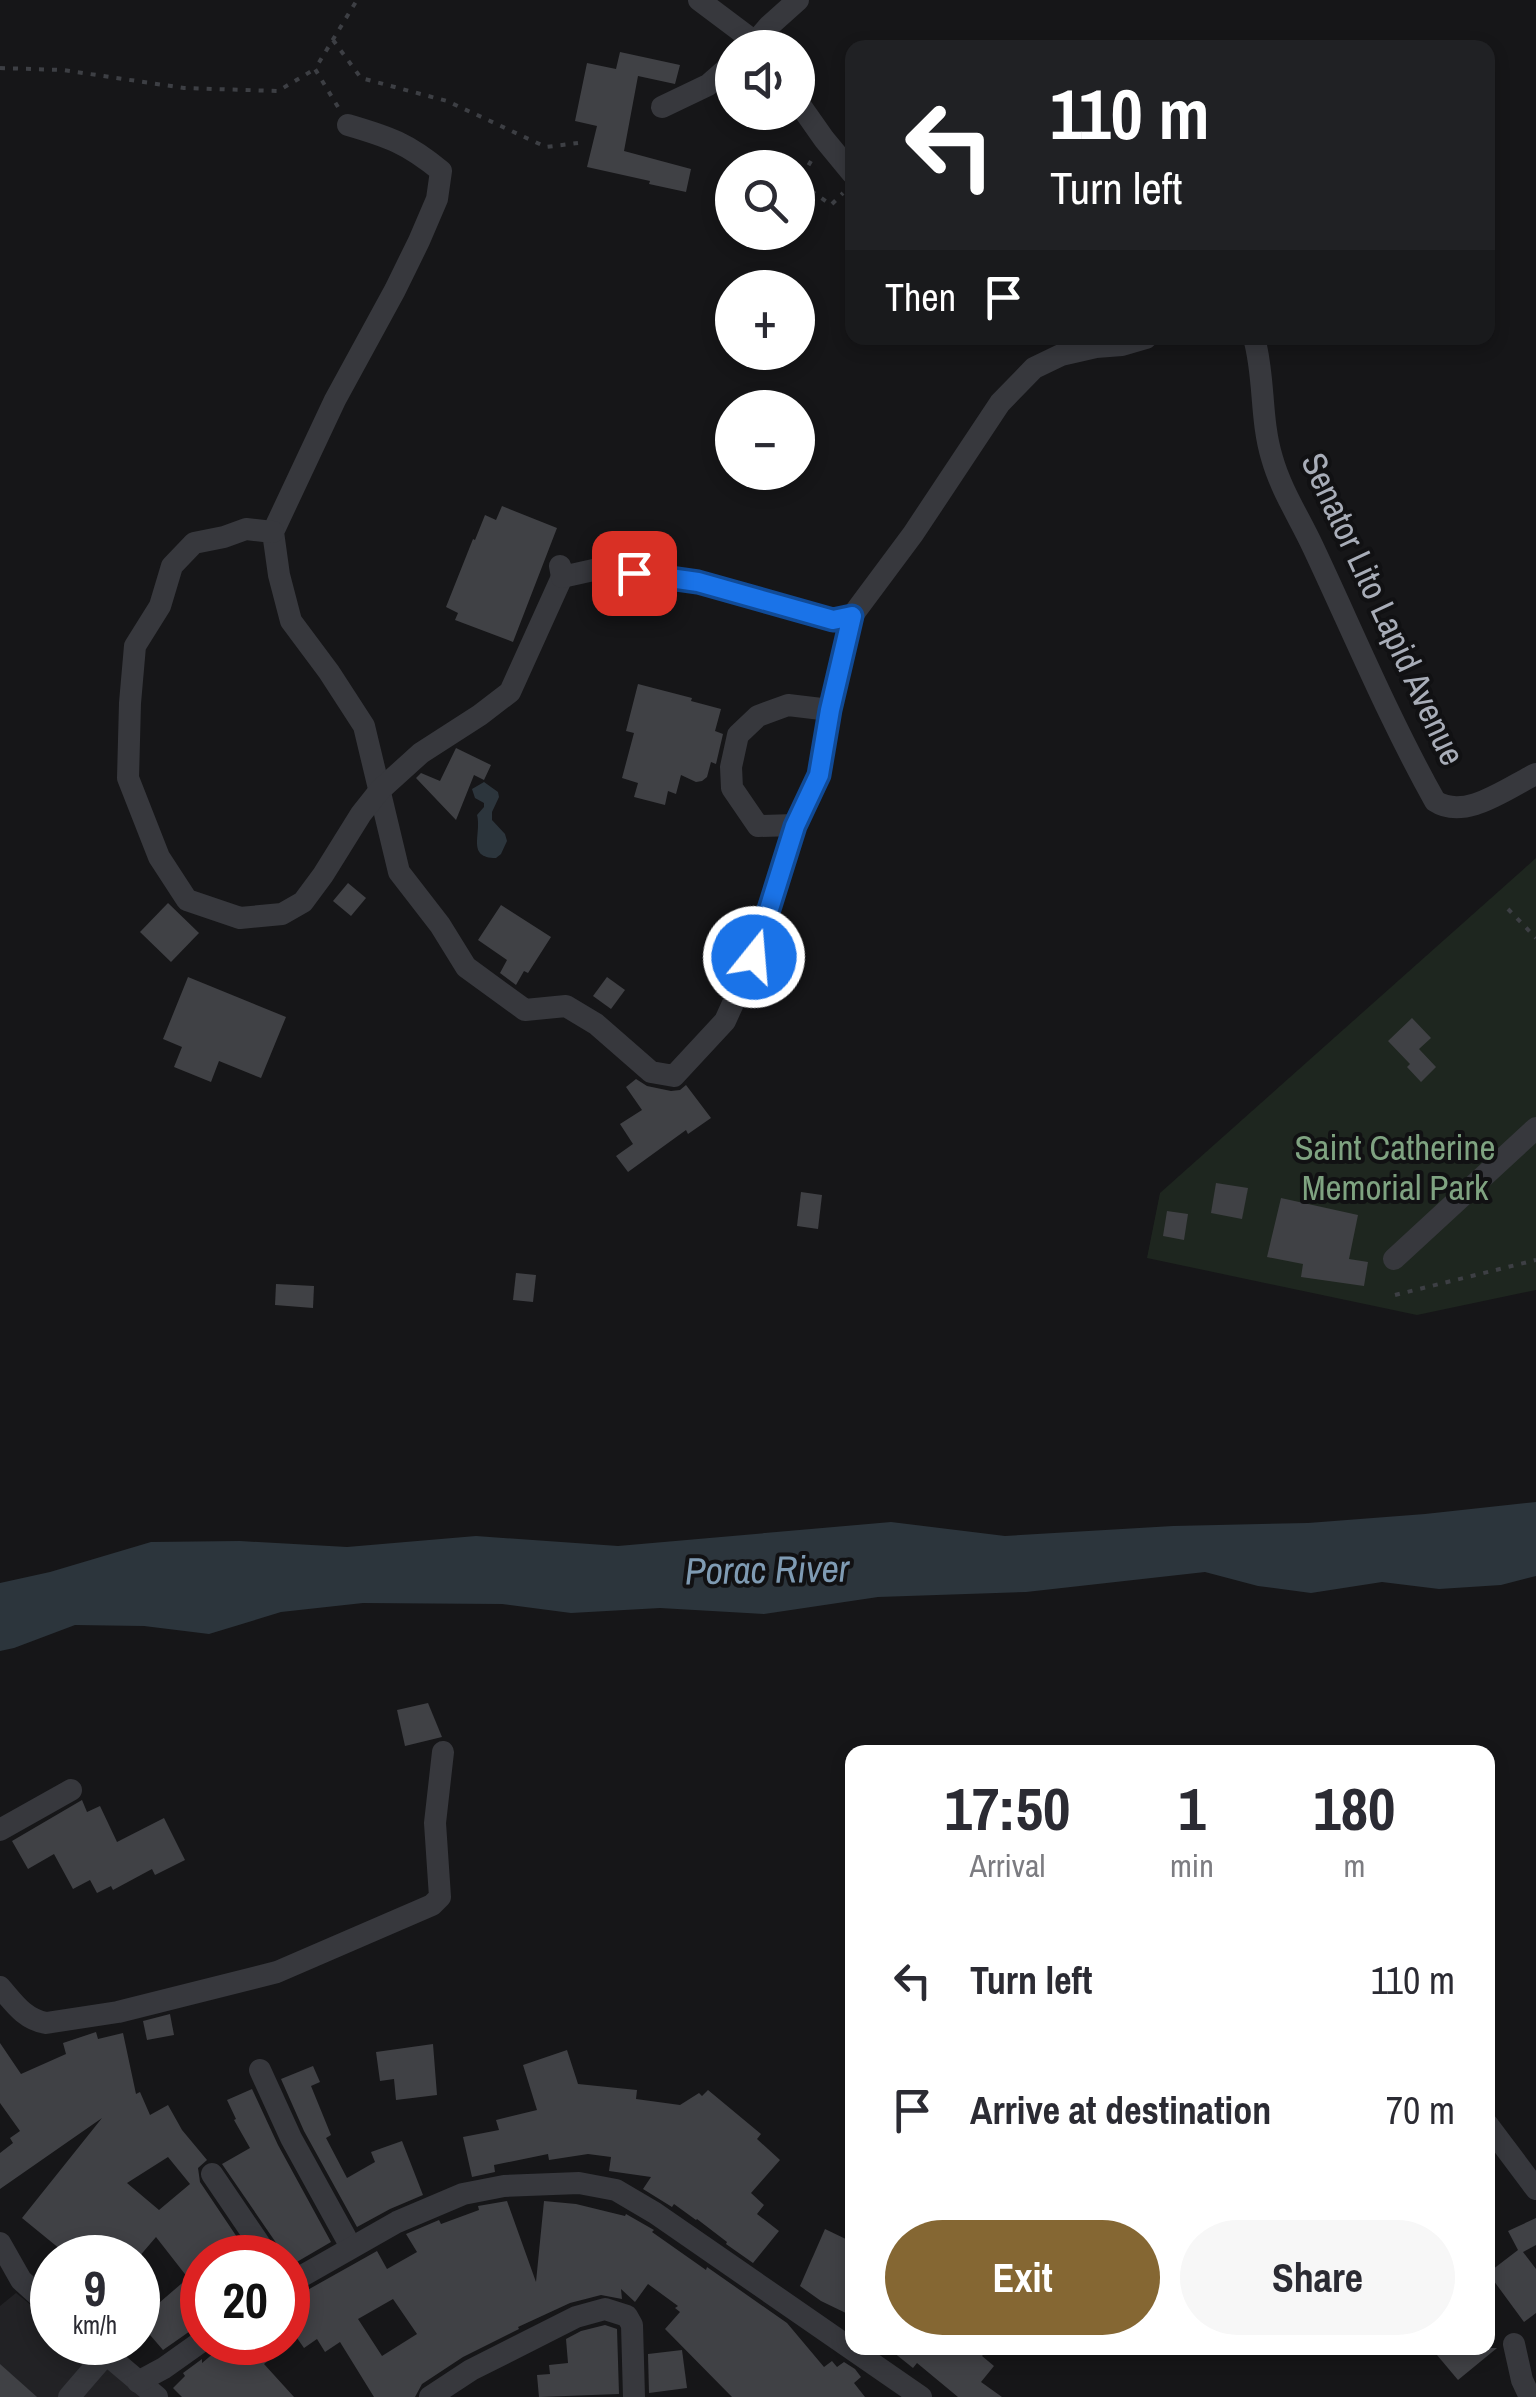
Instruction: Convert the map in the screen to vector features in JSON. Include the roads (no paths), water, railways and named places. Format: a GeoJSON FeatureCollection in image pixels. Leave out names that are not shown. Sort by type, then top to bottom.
{"type":"FeatureCollection","features":[{"type":"Feature","properties":{"kind":"street"},"geometry":{"type":"LineString","coordinates":[[699,0],[735,30]]}},
{"type":"Feature","properties":{"kind":"street"},"geometry":{"type":"LineString","coordinates":[[766,30],[798,0]]}},
{"type":"Feature","properties":{"kind":"street"},"geometry":{"type":"LineString","coordinates":[[662,106],[715,80]]}},
{"type":"Feature","properties":{"kind":"street"},"geometry":{"type":"LineString","coordinates":[[348,125],[404,144],[441,170],[438,199],[273,532],[291,620],[364,726],[399,872],[466,967],[525,1010],[566,1006],[596,1024],[651,1072],[674,1076],[725,1021],[754,957],[795,826],[819,775],[852,616],[914,534],[1000,403],[1034,368],[1061,354],[1122,345]]}},
{"type":"Feature","properties":{"kind":"street"},"geometry":{"type":"LineString","coordinates":[[815,126],[845,164]]}},
{"type":"Feature","properties":{"kind":"street","name":"Senator Lito Lapid Avenue"},"geometry":{"type":"LineString","coordinates":[[1256,345],[1270,453],[1282,486],[1435,801],[1446,808],[1467,808],[1536,774]]}},
{"type":"Feature","properties":{"kind":"street"},"geometry":{"type":"LineString","coordinates":[[273,532],[246,529],[194,544],[172,566],[160,606],[135,646],[128,778],[158,857],[187,900],[240,918],[282,914],[302,902],[380,790],[421,753],[510,692],[561,570],[598,569],[698,582],[833,620],[852,616]]}},
{"type":"Feature","properties":{"kind":"street"},"geometry":{"type":"LineString","coordinates":[[795,826],[758,826],[745,809],[732,788],[731,767],[738,735],[758,716],[788,704],[830,710]]}},
{"type":"Feature","properties":{"kind":"street"},"geometry":{"type":"LineString","coordinates":[[1394,1259],[1536,1128]]}},
{"type":"Feature","properties":{"kind":"street"},"geometry":{"type":"LineString","coordinates":[[0,1987],[35,2021],[46,2023],[118,2012],[278,1972],[432,1905],[440,1897],[435,1823],[444,1752]]}},
{"type":"Feature","properties":{"kind":"street"},"geometry":{"type":"LineString","coordinates":[[0,1830],[72,1790]]}},
{"type":"Feature","properties":{"kind":"street"},"geometry":{"type":"LineString","coordinates":[[260,2070],[291,2138],[351,2247]]}},
{"type":"Feature","properties":{"kind":"street"},"geometry":{"type":"LineString","coordinates":[[1495,2134],[1536,2189]]}},
{"type":"Feature","properties":{"kind":"street"},"geometry":{"type":"LineString","coordinates":[[212,2174],[253,2235]]}},
{"type":"Feature","properties":{"kind":"street"},"geometry":{"type":"LineString","coordinates":[[310,2271],[397,2222],[462,2194],[504,2186],[579,2183],[616,2190],[656,2212],[845,2344]]}},
{"type":"Feature","properties":{"kind":"street"},"geometry":{"type":"LineString","coordinates":[[0,2243],[10,2277]]}},
{"type":"Feature","properties":{"kind":"street"},"geometry":{"type":"LineString","coordinates":[[430,2397],[470,2370],[576,2317],[605,2309],[627,2316],[632,2325],[634,2397]]}},
{"type":"Feature","properties":{"kind":"street"},"geometry":{"type":"LineString","coordinates":[[1514,2344],[1530,2397]]}},
{"type":"Feature","properties":{"kind":"street"},"geometry":{"type":"LineString","coordinates":[[861,2355],[921,2397]]}},
{"type":"Feature","properties":{"kind":"street"},"geometry":{"type":"LineString","coordinates":[[138,2382],[180,2357]]}},
{"type":"Feature","properties":{"kind":"street"},"geometry":{"type":"LineString","coordinates":[[69,2397],[89,2365]]}},
{"type":"Feature","properties":{"kind":"street"},"geometry":{"type":"LineString","coordinates":[[118,2365],[157,2397]]}},
{"type":"Feature","properties":{"kind":"water"},"geometry":{"type":"Polygon","coordinates":[[[484,782],[498,792],[492,820],[507,841],[496,858],[481,854],[477,844],[477,815],[484,803],[475,798],[472,789],[484,782]]]}},
{"type":"Feature","properties":{"kind":"water","name":"Porac River"},"geometry":{"type":"Polygon","coordinates":[[[1536,1502],[1536,1576],[1501,1585],[1439,1589],[1382,1582],[1311,1593],[1258,1586],[1205,1572],[1026,1592],[878,1597],[764,1614],[660,1608],[571,1613],[502,1604],[363,1603],[281,1612],[209,1634],[144,1626],[75,1625],[0,1651],[0,1583],[151,1542],[240,1541],[347,1547],[476,1536],[618,1546],[891,1522],[1005,1536],[1308,1523],[1536,1502]]]}},
{"type":"Feature","properties":{"kind":"park label","name":"Saint Catherine Memorial Park"},"geometry":{"type":"Point","coordinates":[1395,1168]}}]}
